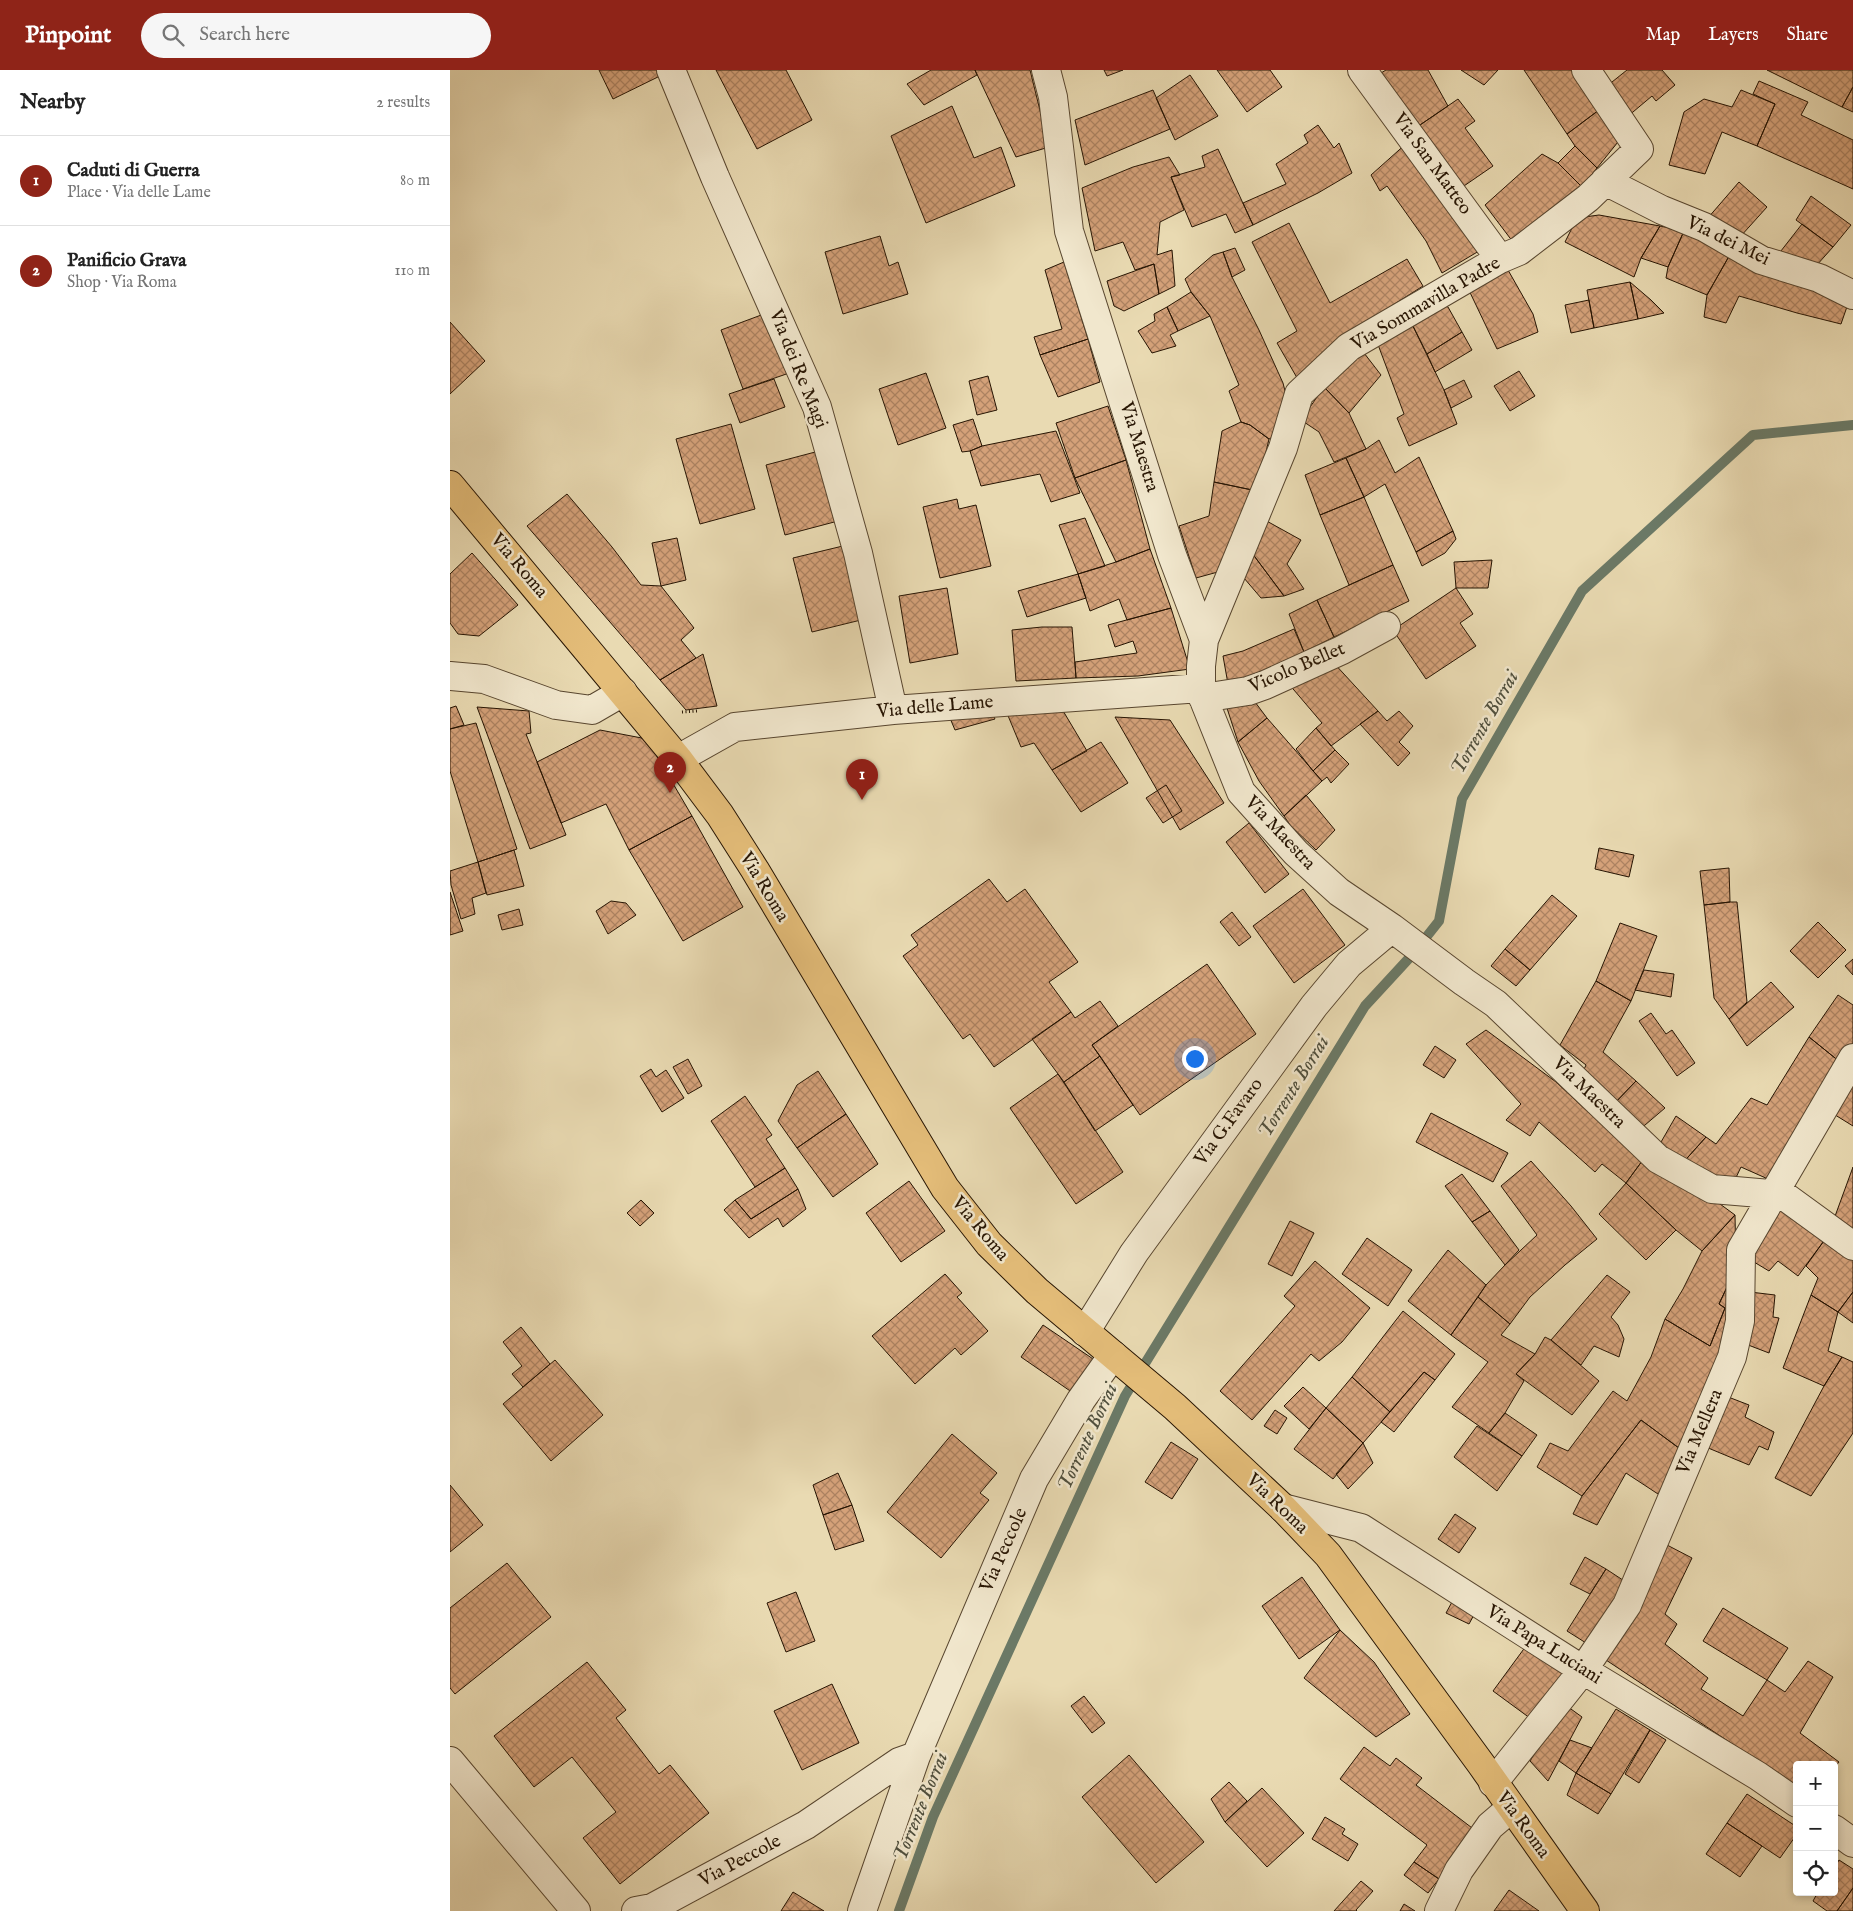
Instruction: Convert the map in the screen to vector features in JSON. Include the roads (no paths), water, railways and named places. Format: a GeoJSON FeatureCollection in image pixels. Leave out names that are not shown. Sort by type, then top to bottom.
{"type":"FeatureCollection","features":[{"type":"Feature","properties":{"kind":"main road","name":"Via Roma"},"geometry":{"type":"LineString","coordinates":[[450,485],[678,759],[720,816],[755,870],[945,1188],[989,1244],[1037,1291],[1175,1407],[1283,1508],[1328,1556],[1585,1911]]}},
{"type":"Feature","properties":{"kind":"street","name":"Via dei Re Magi"},"geometry":{"type":"LineString","coordinates":[[671,70],[715,177],[816,407],[858,553],[893,710]]}},
{"type":"Feature","properties":{"kind":"street","name":"Via Maestra"},"geometry":{"type":"LineString","coordinates":[[1046,70],[1053,97],[1069,231],[1172,555],[1204,640],[1202,693],[1220,743],[1242,792],[1296,853],[1339,892],[1496,1004],[1658,1160],[1712,1189],[1783,1195],[1853,1246]]}},
{"type":"Feature","properties":{"kind":"street","name":"Via San Matteo"},"geometry":{"type":"LineString","coordinates":[[1362,70],[1500,259]]}},
{"type":"Feature","properties":{"kind":"street","name":"Via Sommavilla Padre"},"geometry":{"type":"LineString","coordinates":[[1204,640],[1283,448],[1299,394],[1349,347],[1500,259],[1519,251],[1588,198],[1639,149],[1586,70]]}},
{"type":"Feature","properties":{"kind":"street","name":"Via dei Mei"},"geometry":{"type":"LineString","coordinates":[[1606,181],[1662,210],[1704,227],[1761,260],[1819,278],[1853,295]]}},
{"type":"Feature","properties":{"kind":"street","name":"Vicolo Bellet"},"geometry":{"type":"LineString","coordinates":[[1202,693],[1248,691],[1265,685],[1342,650],[1386,626]]}},
{"type":"Feature","properties":{"kind":"street"},"geometry":{"type":"LineString","coordinates":[[450,676],[484,679],[556,705],[592,710],[622,692]]}},
{"type":"Feature","properties":{"kind":"street","name":"Via delle Lame"},"geometry":{"type":"LineString","coordinates":[[678,759],[735,727],[893,710],[1202,693]]}},
{"type":"Feature","properties":{"kind":"street","name":"Via G.Favaro"},"geometry":{"type":"LineString","coordinates":[[1085,1332],[1134,1253],[1314,1006],[1350,964],[1399,934]]}},
{"type":"Feature","properties":{"kind":"street","name":"Via Mellera"},"geometry":{"type":"LineString","coordinates":[[1493,1783],[1583,1670],[1627,1605],[1732,1357],[1740,1321],[1741,1250],[1853,1058]]}},
{"type":"Feature","properties":{"kind":"street","name":"Via Peccole"},"geometry":{"type":"LineString","coordinates":[[862,1911],[916,1756],[1034,1479],[1081,1400],[1118,1359]]}},
{"type":"Feature","properties":{"kind":"street","name":"Via Papa Luciani"},"geometry":{"type":"LineString","coordinates":[[1283,1508],[1361,1528],[1583,1670],[1758,1776],[1793,1800]]}},
{"type":"Feature","properties":{"kind":"street","name":"Via Peccole"},"geometry":{"type":"LineString","coordinates":[[636,1911],[652,1908],[806,1825],[899,1762],[916,1756]]}},
{"type":"Feature","properties":{"kind":"street"},"geometry":{"type":"LineString","coordinates":[[450,1761],[576,1911]]}},
{"type":"Feature","properties":{"kind":"street"},"geometry":{"type":"LineString","coordinates":[[1439,1911],[1459,1870],[1490,1826],[1511,1808]]}},
{"type":"Feature","properties":{"kind":"street"},"geometry":{"type":"LineString","coordinates":[[1838,1833],[1853,1842]]}},
{"type":"Feature","properties":{"kind":"waterway","name":"Torrente Borrai"},"geometry":{"type":"LineString","coordinates":[[899,1911],[933,1817],[1125,1396],[1365,1006],[1412,955],[1439,921],[1462,799],[1582,591],[1753,435],[1853,425]]}},
{"type":"Feature","properties":{"kind":"place","name":"Panificio Grava"},"geometry":{"type":"Point","coordinates":[670,793]}},
{"type":"Feature","properties":{"kind":"place","name":"Caduti di Guerra"},"geometry":{"type":"Point","coordinates":[862,800]}}]}
